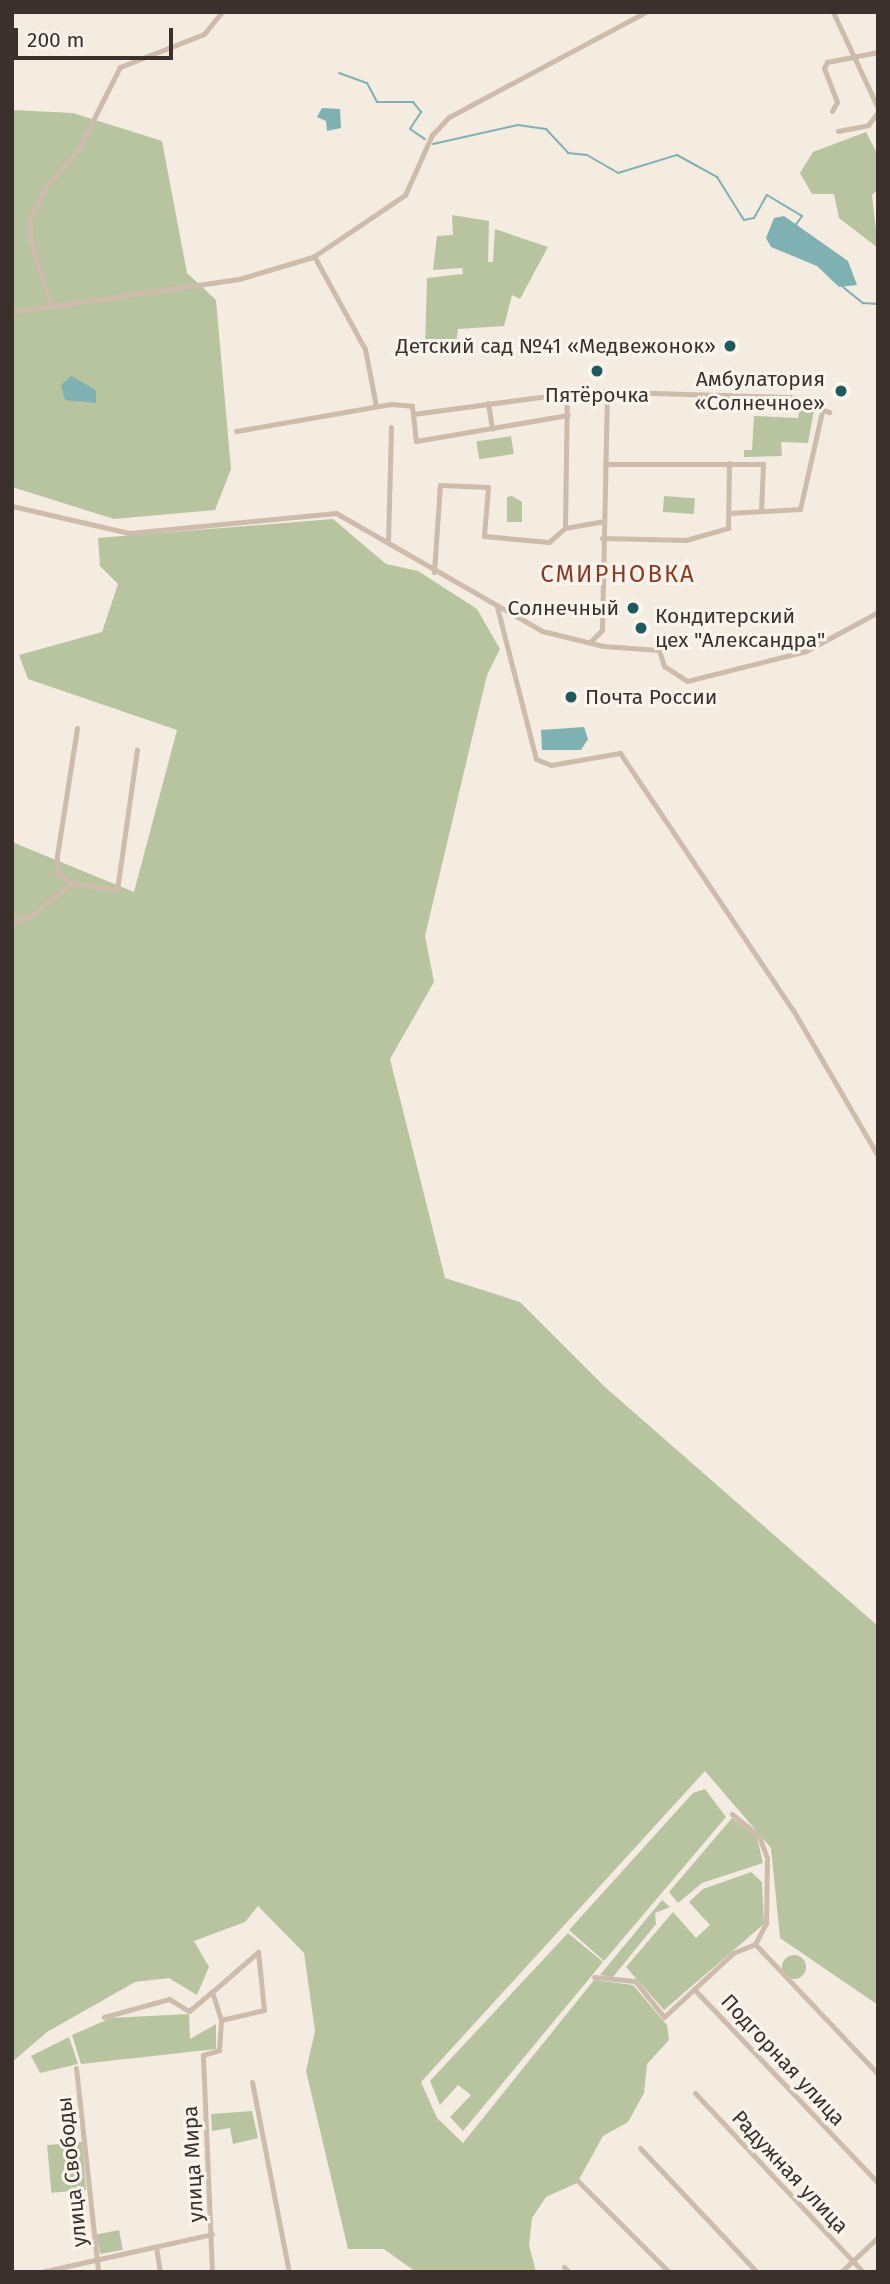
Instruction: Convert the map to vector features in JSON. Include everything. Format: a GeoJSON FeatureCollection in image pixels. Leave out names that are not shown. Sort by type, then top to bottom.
{"type":"FeatureCollection","features":[{"type":"Feature","properties":{"kind":"street"},"geometry":{"type":"LineString","coordinates":[[51,305],[30,239],[30,218],[47,185],[77,152],[120,67],[204,34],[222,12]]}},
{"type":"Feature","properties":{"kind":"street"},"geometry":{"type":"LineString","coordinates":[[12,312],[239,279],[314,256],[404,195],[432,135],[449,117],[646,12]]}},
{"type":"Feature","properties":{"kind":"street"},"geometry":{"type":"LineString","coordinates":[[833,12],[878,110],[868,125],[838,131]]}},
{"type":"Feature","properties":{"kind":"street"},"geometry":{"type":"LineString","coordinates":[[832,111],[837,102],[824,68],[851,52],[878,51]]}},
{"type":"Feature","properties":{"kind":"street"},"geometry":{"type":"LineString","coordinates":[[314,256],[365,349],[376,406]]}},
{"type":"Feature","properties":{"kind":"street"},"geometry":{"type":"LineString","coordinates":[[413,414],[567,392],[607,391],[789,397],[825,412],[807,466],[806,502],[800,509],[729,513]]}},
{"type":"Feature","properties":{"kind":"street"},"geometry":{"type":"LineString","coordinates":[[592,642],[602,630],[607,391]]}},
{"type":"Feature","properties":{"kind":"street"},"geometry":{"type":"LineString","coordinates":[[565,528],[567,392]]}},
{"type":"Feature","properties":{"kind":"street"},"geometry":{"type":"LineString","coordinates":[[488,403],[492,429]]}},
{"type":"Feature","properties":{"kind":"street"},"geometry":{"type":"LineString","coordinates":[[236,431],[376,406],[412,406],[416,441],[568,415]]}},
{"type":"Feature","properties":{"kind":"street"},"geometry":{"type":"LineString","coordinates":[[388,542],[391,427]]}},
{"type":"Feature","properties":{"kind":"street"},"geometry":{"type":"LineString","coordinates":[[602,538],[694,539],[710,529],[728,528],[729,463]]}},
{"type":"Feature","properties":{"kind":"street"},"geometry":{"type":"LineString","coordinates":[[605,464],[763,464],[761,512]]}},
{"type":"Feature","properties":{"kind":"street"},"geometry":{"type":"LineString","coordinates":[[434,572],[440,485],[488,486],[484,536],[549,542],[565,528],[603,521]]}},
{"type":"Feature","properties":{"kind":"street"},"geometry":{"type":"LineString","coordinates":[[12,506],[129,533],[327,512],[388,542],[434,572],[497,607],[563,639],[659,650],[675,676],[702,682],[806,651],[878,612]]}},
{"type":"Feature","properties":{"kind":"street"},"geometry":{"type":"LineString","coordinates":[[497,607],[536,760],[551,765],[620,753],[793,1010],[878,1156]]}},
{"type":"Feature","properties":{"kind":"street"},"geometry":{"type":"LineString","coordinates":[[77,728],[57,856],[57,873],[72,883],[117,890],[136,749]]}},
{"type":"Feature","properties":{"kind":"street"},"geometry":{"type":"LineString","coordinates":[[12,921],[31,916],[72,883]]}},
{"type":"Feature","properties":{"kind":"street"},"geometry":{"type":"LineString","coordinates":[[594,1977],[635,1981],[664,2017],[738,1949],[755,1944],[766,1923],[767,1858],[759,1836],[732,1814]]}},
{"type":"Feature","properties":{"kind":"street"},"geometry":{"type":"LineString","coordinates":[[755,1944],[878,2074]]}},
{"type":"Feature","properties":{"kind":"street"},"geometry":{"type":"LineString","coordinates":[[104,2017],[169,1999],[189,2011],[258,1952],[263,1958],[264,2010],[221,2020],[212,1992]]}},
{"type":"Feature","properties":{"kind":"street","name":"Подгорная улица"},"geometry":{"type":"LineString","coordinates":[[694,1989],[878,2183]]}},
{"type":"Feature","properties":{"kind":"street","name":"улица Мира"},"geometry":{"type":"LineString","coordinates":[[212,2272],[203,2055],[219,2050],[221,2020]]}},
{"type":"Feature","properties":{"kind":"street","name":"улица Свободы"},"geometry":{"type":"LineString","coordinates":[[76,2068],[98,2272]]}},
{"type":"Feature","properties":{"kind":"street"},"geometry":{"type":"LineString","coordinates":[[252,2082],[289,2272]]}},
{"type":"Feature","properties":{"kind":"street","name":"Радужная улица"},"geometry":{"type":"LineString","coordinates":[[695,2093],[863,2272]]}},
{"type":"Feature","properties":{"kind":"street"},"geometry":{"type":"LineString","coordinates":[[640,2148],[757,2272]]}},
{"type":"Feature","properties":{"kind":"street"},"geometry":{"type":"LineString","coordinates":[[578,2181],[669,2272]]}},
{"type":"Feature","properties":{"kind":"street"},"geometry":{"type":"LineString","coordinates":[[41,2272],[212,2234]]}},
{"type":"Feature","properties":{"kind":"street"},"geometry":{"type":"LineString","coordinates":[[841,2272],[878,2237]]}},
{"type":"Feature","properties":{"kind":"street"},"geometry":{"type":"LineString","coordinates":[[156,2248],[160,2272]]}},
{"type":"Feature","properties":{"kind":"green space"},"geometry":{"type":"Polygon","coordinates":[[[12,110],[73,113],[162,141],[187,273],[216,300],[231,469],[215,510],[114,519],[12,487],[12,110]]]}},
{"type":"Feature","properties":{"kind":"green space"},"geometry":{"type":"Polygon","coordinates":[[[866,132],[878,155],[878,190],[872,195],[878,248],[839,218],[834,194],[812,194],[800,173],[813,152],[866,132]]]}},
{"type":"Feature","properties":{"kind":"green space"},"geometry":{"type":"Polygon","coordinates":[[[452,215],[489,221],[488,262],[493,262],[495,229],[548,247],[520,299],[512,295],[504,326],[458,329],[456,346],[425,348],[427,278],[463,274],[462,268],[433,270],[437,236],[453,235],[452,215]]]}},
{"type":"Feature","properties":{"kind":"green space"},"geometry":{"type":"Polygon","coordinates":[[[800,403],[814,410],[808,443],[781,442],[782,456],[744,457],[744,450],[752,450],[754,416],[798,418],[800,403]]]}},
{"type":"Feature","properties":{"kind":"green space"},"geometry":{"type":"Polygon","coordinates":[[[511,436],[514,454],[479,459],[476,441],[511,436]]]}},
{"type":"Feature","properties":{"kind":"green space"},"geometry":{"type":"Polygon","coordinates":[[[512,496],[522,502],[522,522],[507,522],[507,497],[512,496]]]}},
{"type":"Feature","properties":{"kind":"green space"},"geometry":{"type":"Polygon","coordinates":[[[664,496],[695,498],[694,514],[663,512],[664,496]]]}},
{"type":"Feature","properties":{"kind":"green space"},"geometry":{"type":"Polygon","coordinates":[[[333,519],[386,564],[418,571],[477,609],[500,649],[487,675],[425,936],[434,982],[390,1059],[445,1278],[520,1302],[605,1387],[878,1626],[878,2005],[780,1938],[771,1848],[705,1771],[421,2082],[437,2118],[463,2143],[594,1980],[633,1985],[667,2025],[669,2040],[647,2064],[644,2093],[628,2122],[603,2136],[577,2183],[546,2197],[532,2218],[529,2245],[536,2272],[416,2272],[384,2249],[348,2249],[306,2071],[315,2031],[304,1953],[258,1906],[245,1922],[194,1941],[209,1967],[197,1995],[169,1978],[135,1982],[47,2032],[12,2062],[12,842],[134,892],[177,730],[28,679],[19,655],[102,632],[118,584],[100,566],[98,538],[333,519]]]}},
{"type":"Feature","properties":{"kind":"green space"},"geometry":{"type":"Polygon","coordinates":[[[705,1789],[726,1817],[604,1961],[569,1930],[693,1793],[705,1789]]]}},
{"type":"Feature","properties":{"kind":"green space"},"geometry":{"type":"Polygon","coordinates":[[[732,1818],[757,1837],[763,1863],[702,1883],[678,1903],[669,1892],[732,1818]]]}},
{"type":"Feature","properties":{"kind":"green space"},"geometry":{"type":"Polygon","coordinates":[[[751,1872],[762,1882],[764,1924],[664,2010],[626,1967],[673,1912],[696,1938],[710,1925],[689,1902],[703,1889],[751,1872]]]}},
{"type":"Feature","properties":{"kind":"green space"},"geometry":{"type":"Polygon","coordinates":[[[662,1900],[670,1907],[655,1913],[656,1924],[613,1977],[600,1975],[662,1900]]]}},
{"type":"Feature","properties":{"kind":"green space"},"geometry":{"type":"Polygon","coordinates":[[[568,1933],[603,1962],[463,2131],[450,2117],[471,2095],[458,2085],[440,2105],[430,2081],[568,1933]]]}},
{"type":"Feature","properties":{"kind":"green space"},"geometry":{"type":"Polygon","coordinates":[[[794,1955],[803,1958],[806,1967],[803,1976],[794,1979],[785,1976],[782,1967],[785,1958],[794,1955]]]}},
{"type":"Feature","properties":{"kind":"green space"},"geometry":{"type":"Polygon","coordinates":[[[189,2014],[190,2039],[216,2024],[216,2049],[81,2064],[72,2035],[111,2018],[189,2014]]]}},
{"type":"Feature","properties":{"kind":"green space"},"geometry":{"type":"Polygon","coordinates":[[[69,2037],[78,2064],[40,2073],[31,2056],[69,2037]]]}},
{"type":"Feature","properties":{"kind":"green space"},"geometry":{"type":"Polygon","coordinates":[[[252,2111],[258,2138],[233,2144],[230,2128],[212,2131],[211,2114],[252,2111]]]}},
{"type":"Feature","properties":{"kind":"green space"},"geometry":{"type":"Polygon","coordinates":[[[82,2142],[86,2190],[51,2193],[47,2145],[82,2142]]]}},
{"type":"Feature","properties":{"kind":"green space"},"geometry":{"type":"Polygon","coordinates":[[[119,2230],[123,2250],[100,2254],[96,2234],[119,2230]]]}},
{"type":"Feature","properties":{"kind":"water"},"geometry":{"type":"Polygon","coordinates":[[[322,108],[340,109],[341,128],[327,131],[326,121],[317,117],[322,108]]]}},
{"type":"Feature","properties":{"kind":"water"},"geometry":{"type":"Polygon","coordinates":[[[784,216],[848,261],[857,285],[839,287],[817,266],[771,247],[766,238],[774,218],[784,216]]]}},
{"type":"Feature","properties":{"kind":"water"},"geometry":{"type":"Polygon","coordinates":[[[71,376],[96,390],[96,403],[65,400],[61,385],[71,376]]]}},
{"type":"Feature","properties":{"kind":"water"},"geometry":{"type":"Polygon","coordinates":[[[584,727],[588,739],[581,750],[542,750],[541,730],[584,727]]]}},
{"type":"Feature","properties":{"kind":"waterway"},"geometry":{"type":"LineString","coordinates":[[339,73],[367,83],[377,102],[413,102],[421,112],[410,129],[425,139]]}},
{"type":"Feature","properties":{"kind":"waterway"},"geometry":{"type":"LineString","coordinates":[[433,144],[518,125],[546,129],[568,153],[587,155],[618,173],[677,155],[717,177],[744,220],[754,218],[767,195],[802,216],[794,227]]}},
{"type":"Feature","properties":{"kind":"waterway"},"geometry":{"type":"LineString","coordinates":[[843,287],[863,303],[878,304]]}},
{"type":"Feature","properties":{"kind":"place","name":"Детский сад №41 «Медвежонок»"},"geometry":{"type":"Point","coordinates":[730,346]}},
{"type":"Feature","properties":{"kind":"place","name":"Пятёрочка"},"geometry":{"type":"Point","coordinates":[597,371]}},
{"type":"Feature","properties":{"kind":"place","name":"Амбулатория «Солнечное»"},"geometry":{"type":"Point","coordinates":[841,391]}},
{"type":"Feature","properties":{"kind":"place","name":"Солнечный"},"geometry":{"type":"Point","coordinates":[633,608]}},
{"type":"Feature","properties":{"kind":"place","name":"Кондитерский цех \"Александра\""},"geometry":{"type":"Point","coordinates":[641,628]}},
{"type":"Feature","properties":{"kind":"place","name":"Почта России"},"geometry":{"type":"Point","coordinates":[571,697]}},
{"type":"Feature","properties":{"kind":"district","name":"СМИРНОВКА"},"geometry":{"type":"Point","coordinates":[618,575]}}]}
